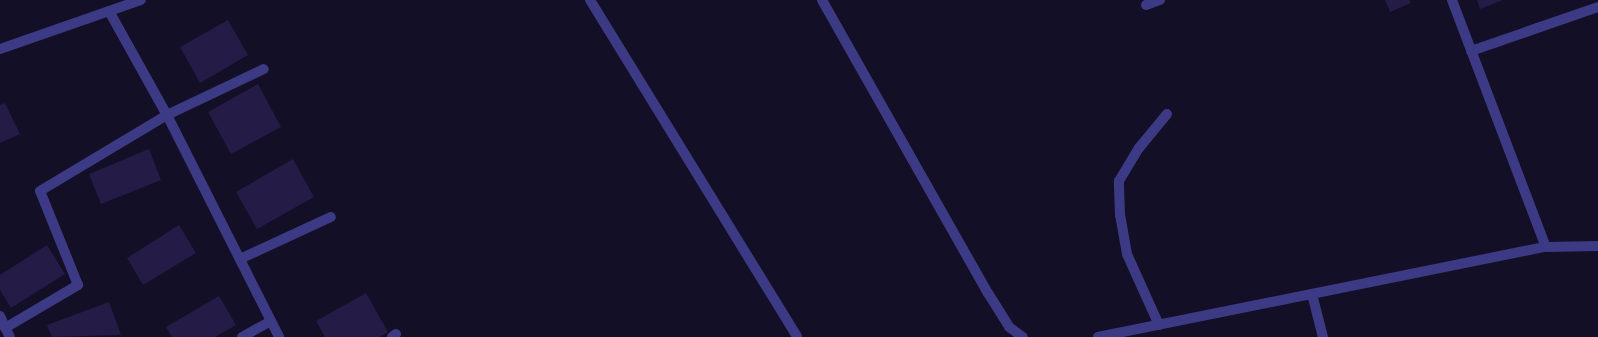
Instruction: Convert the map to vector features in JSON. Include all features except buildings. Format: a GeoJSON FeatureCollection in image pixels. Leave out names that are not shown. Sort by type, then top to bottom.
{"type":"FeatureCollection","features":[{"type":"Feature","properties":{"kind":"street"},"geometry":{"type":"LineString","coordinates":[[0,49],[141,0]]}},
{"type":"Feature","properties":{"kind":"street"},"geometry":{"type":"LineString","coordinates":[[590,0],[797,337]]}},
{"type":"Feature","properties":{"kind":"street"},"geometry":{"type":"LineString","coordinates":[[822,0],[988,293],[1009,327],[1023,337]]}},
{"type":"Feature","properties":{"kind":"street"},"geometry":{"type":"LineString","coordinates":[[1146,5],[1160,0]]}},
{"type":"Feature","properties":{"kind":"street"},"geometry":{"type":"LineString","coordinates":[[1452,0],[1546,247]]}},
{"type":"Feature","properties":{"kind":"street"},"geometry":{"type":"LineString","coordinates":[[1471,50],[1598,7]]}},
{"type":"Feature","properties":{"kind":"street"},"geometry":{"type":"LineString","coordinates":[[109,11],[167,116],[279,337]]}},
{"type":"Feature","properties":{"kind":"street"},"geometry":{"type":"LineString","coordinates":[[0,316],[8,332],[78,285],[40,191],[167,116],[264,69]]}},
{"type":"Feature","properties":{"kind":"street"},"geometry":{"type":"LineString","coordinates":[[1159,325],[1127,254],[1120,215],[1119,181],[1139,148],[1167,114]]}},
{"type":"Feature","properties":{"kind":"street"},"geometry":{"type":"LineString","coordinates":[[240,259],[331,217]]}},
{"type":"Feature","properties":{"kind":"street"},"geometry":{"type":"LineString","coordinates":[[1098,337],[1546,247],[1598,246]]}},
{"type":"Feature","properties":{"kind":"street"},"geometry":{"type":"LineString","coordinates":[[1312,294],[1323,337]]}},
{"type":"Feature","properties":{"kind":"street"},"geometry":{"type":"LineString","coordinates":[[242,337],[271,321]]}}]}
